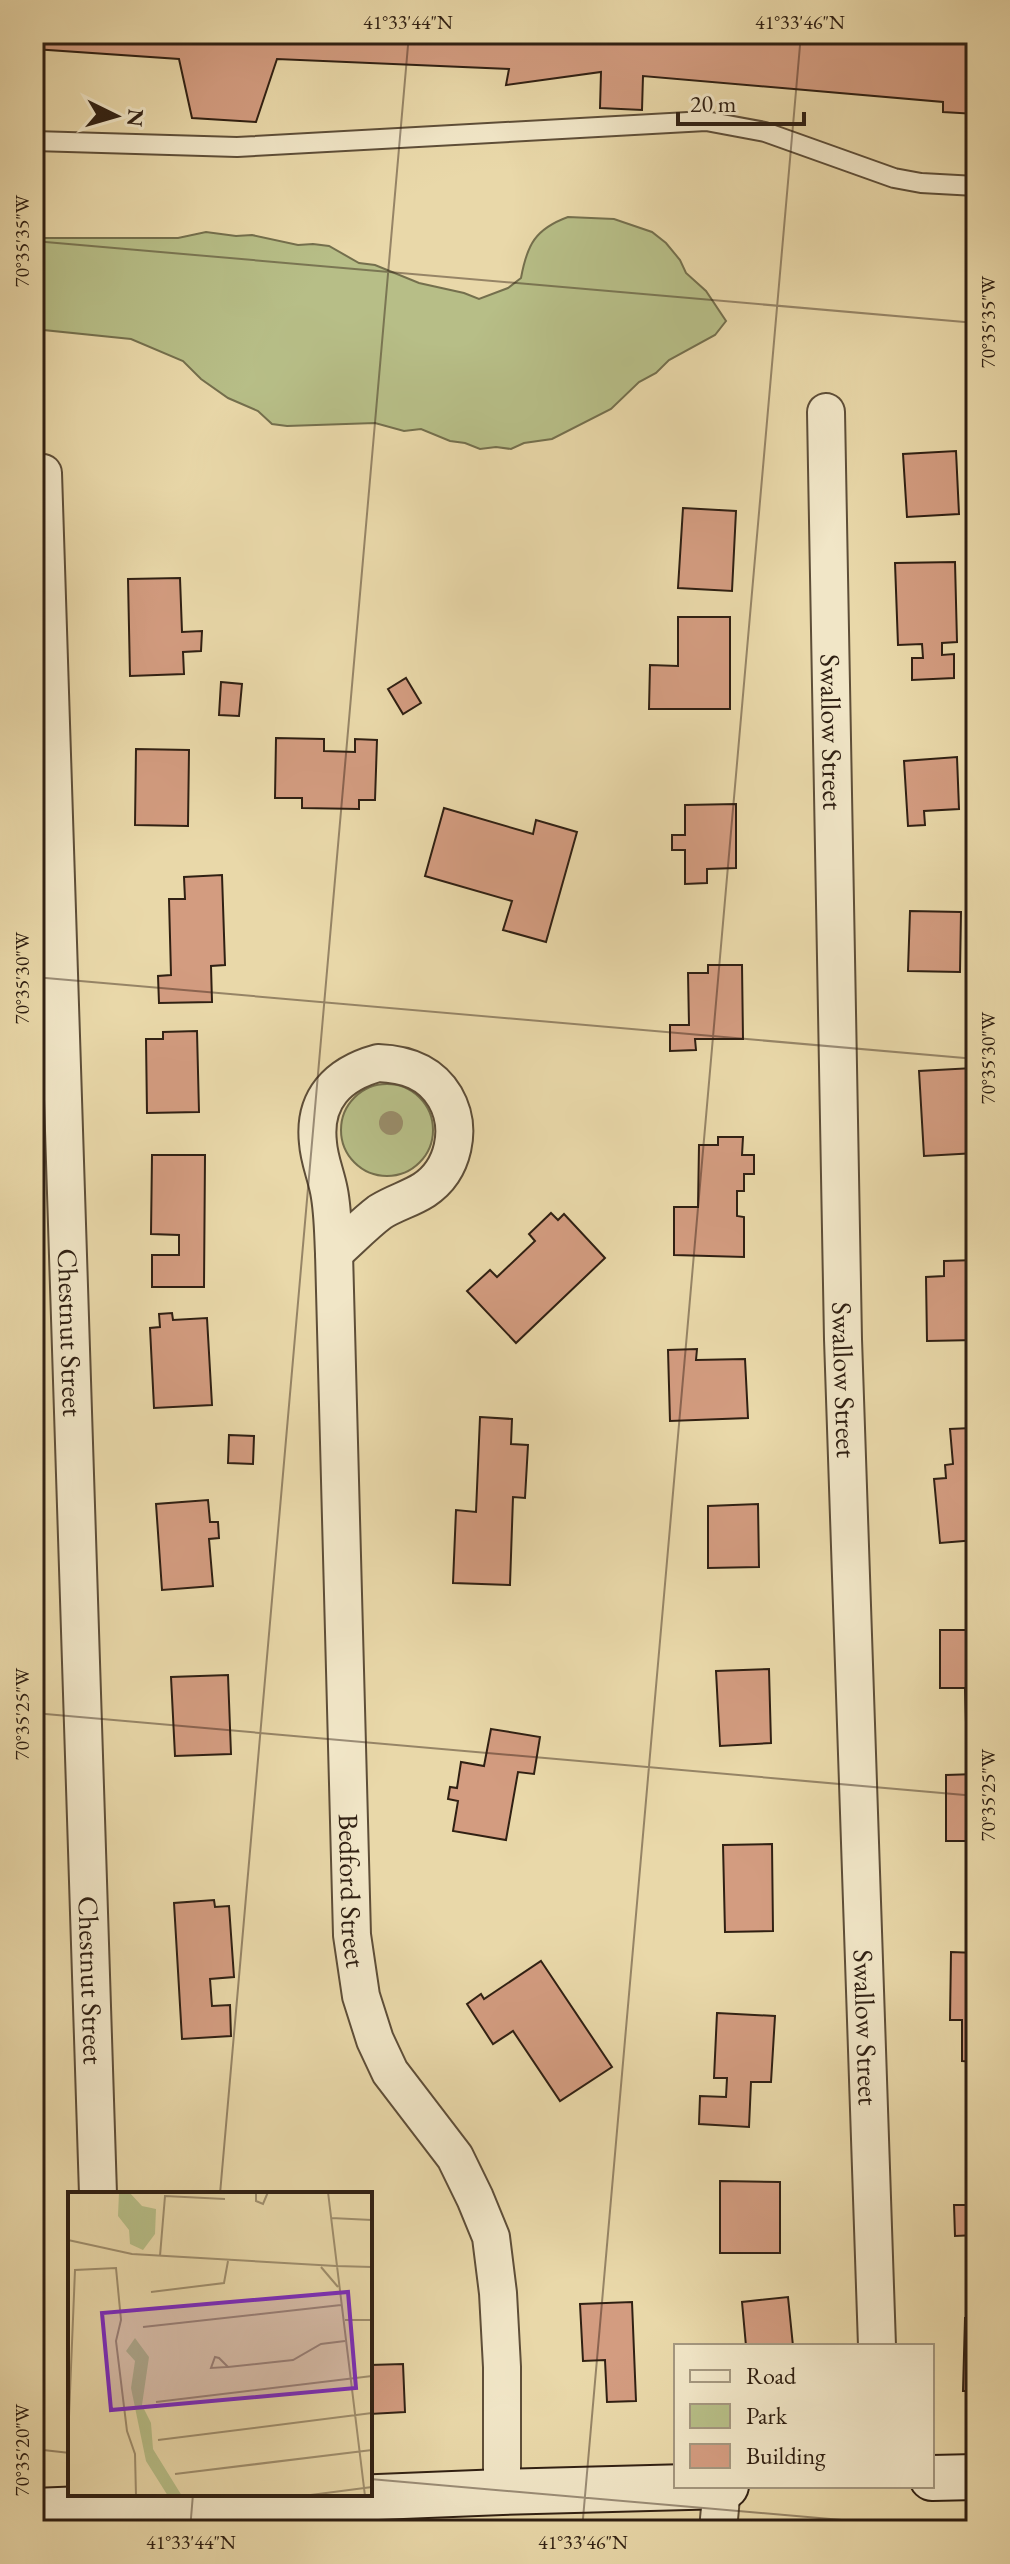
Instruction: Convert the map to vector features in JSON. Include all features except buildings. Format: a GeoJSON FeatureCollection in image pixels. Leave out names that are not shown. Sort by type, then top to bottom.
{"type":"FeatureCollection","features":[{"type":"Feature","properties":{"kind":"main road"},"geometry":{"type":"LineString","coordinates":[[934,2478],[976,2477]]}},
{"type":"Feature","properties":{"kind":"main road"},"geometry":{"type":"LineString","coordinates":[[34,2511],[108,2511],[502,2492],[674,2487]]}},
{"type":"Feature","properties":{"kind":"street","name":"Swallow Street"},"geometry":{"type":"LineString","coordinates":[[826,412],[843,1339],[877,2344]]}},
{"type":"Feature","properties":{"kind":"street","name":"Chestnut Street"},"geometry":{"type":"LineString","coordinates":[[43,473],[98,2192]]}},
{"type":"Feature","properties":{"kind":"street","name":"Bedford Street"},"geometry":{"type":"LineString","coordinates":[[334,1253],[380,1213],[425,1190],[442,1173],[452,1153],[455,1130],[451,1108],[445,1097],[439,1087],[421,1073],[400,1064],[378,1063],[356,1069],[337,1082],[324,1100],[318,1122],[318,1145],[330,1197],[334,1253],[352,1935],[361,1996],[375,2040],[408,2098],[455,2157],[491,2237],[501,2352],[502,2492]]}},
{"type":"Feature","properties":{"kind":"street"},"geometry":{"type":"LineString","coordinates":[[718,2530],[724,2488]]}},
{"type":"Feature","properties":{"kind":"lane"},"geometry":{"type":"LineString","coordinates":[[34,141],[237,147],[706,121],[765,132],[894,178],[976,186]]}},
{"type":"Feature","properties":{"kind":"green space"},"geometry":{"type":"Polygon","coordinates":[[[568,217],[614,219],[652,232],[666,243],[686,273],[706,291],[726,321],[715,335],[669,360],[656,373],[639,382],[611,409],[552,439],[524,443],[511,449],[480,449],[421,429],[404,431],[375,423],[272,424],[258,411],[228,398],[201,379],[183,361],[131,339],[34,329],[34,238],[178,238],[206,232],[252,235],[298,245],[329,246],[359,263],[375,265],[419,283],[479,299],[508,288],[521,278],[534,240],[548,227],[568,217]]]}},
{"type":"Feature","properties":{"kind":"green space"},"geometry":{"type":"Polygon","coordinates":[[[378,1084],[396,1084],[413,1091],[426,1104],[433,1130],[426,1156],[413,1169],[396,1176],[378,1176],[361,1169],[348,1156],[341,1139],[341,1121],[348,1104],[361,1091],[378,1084]]]}}]}
